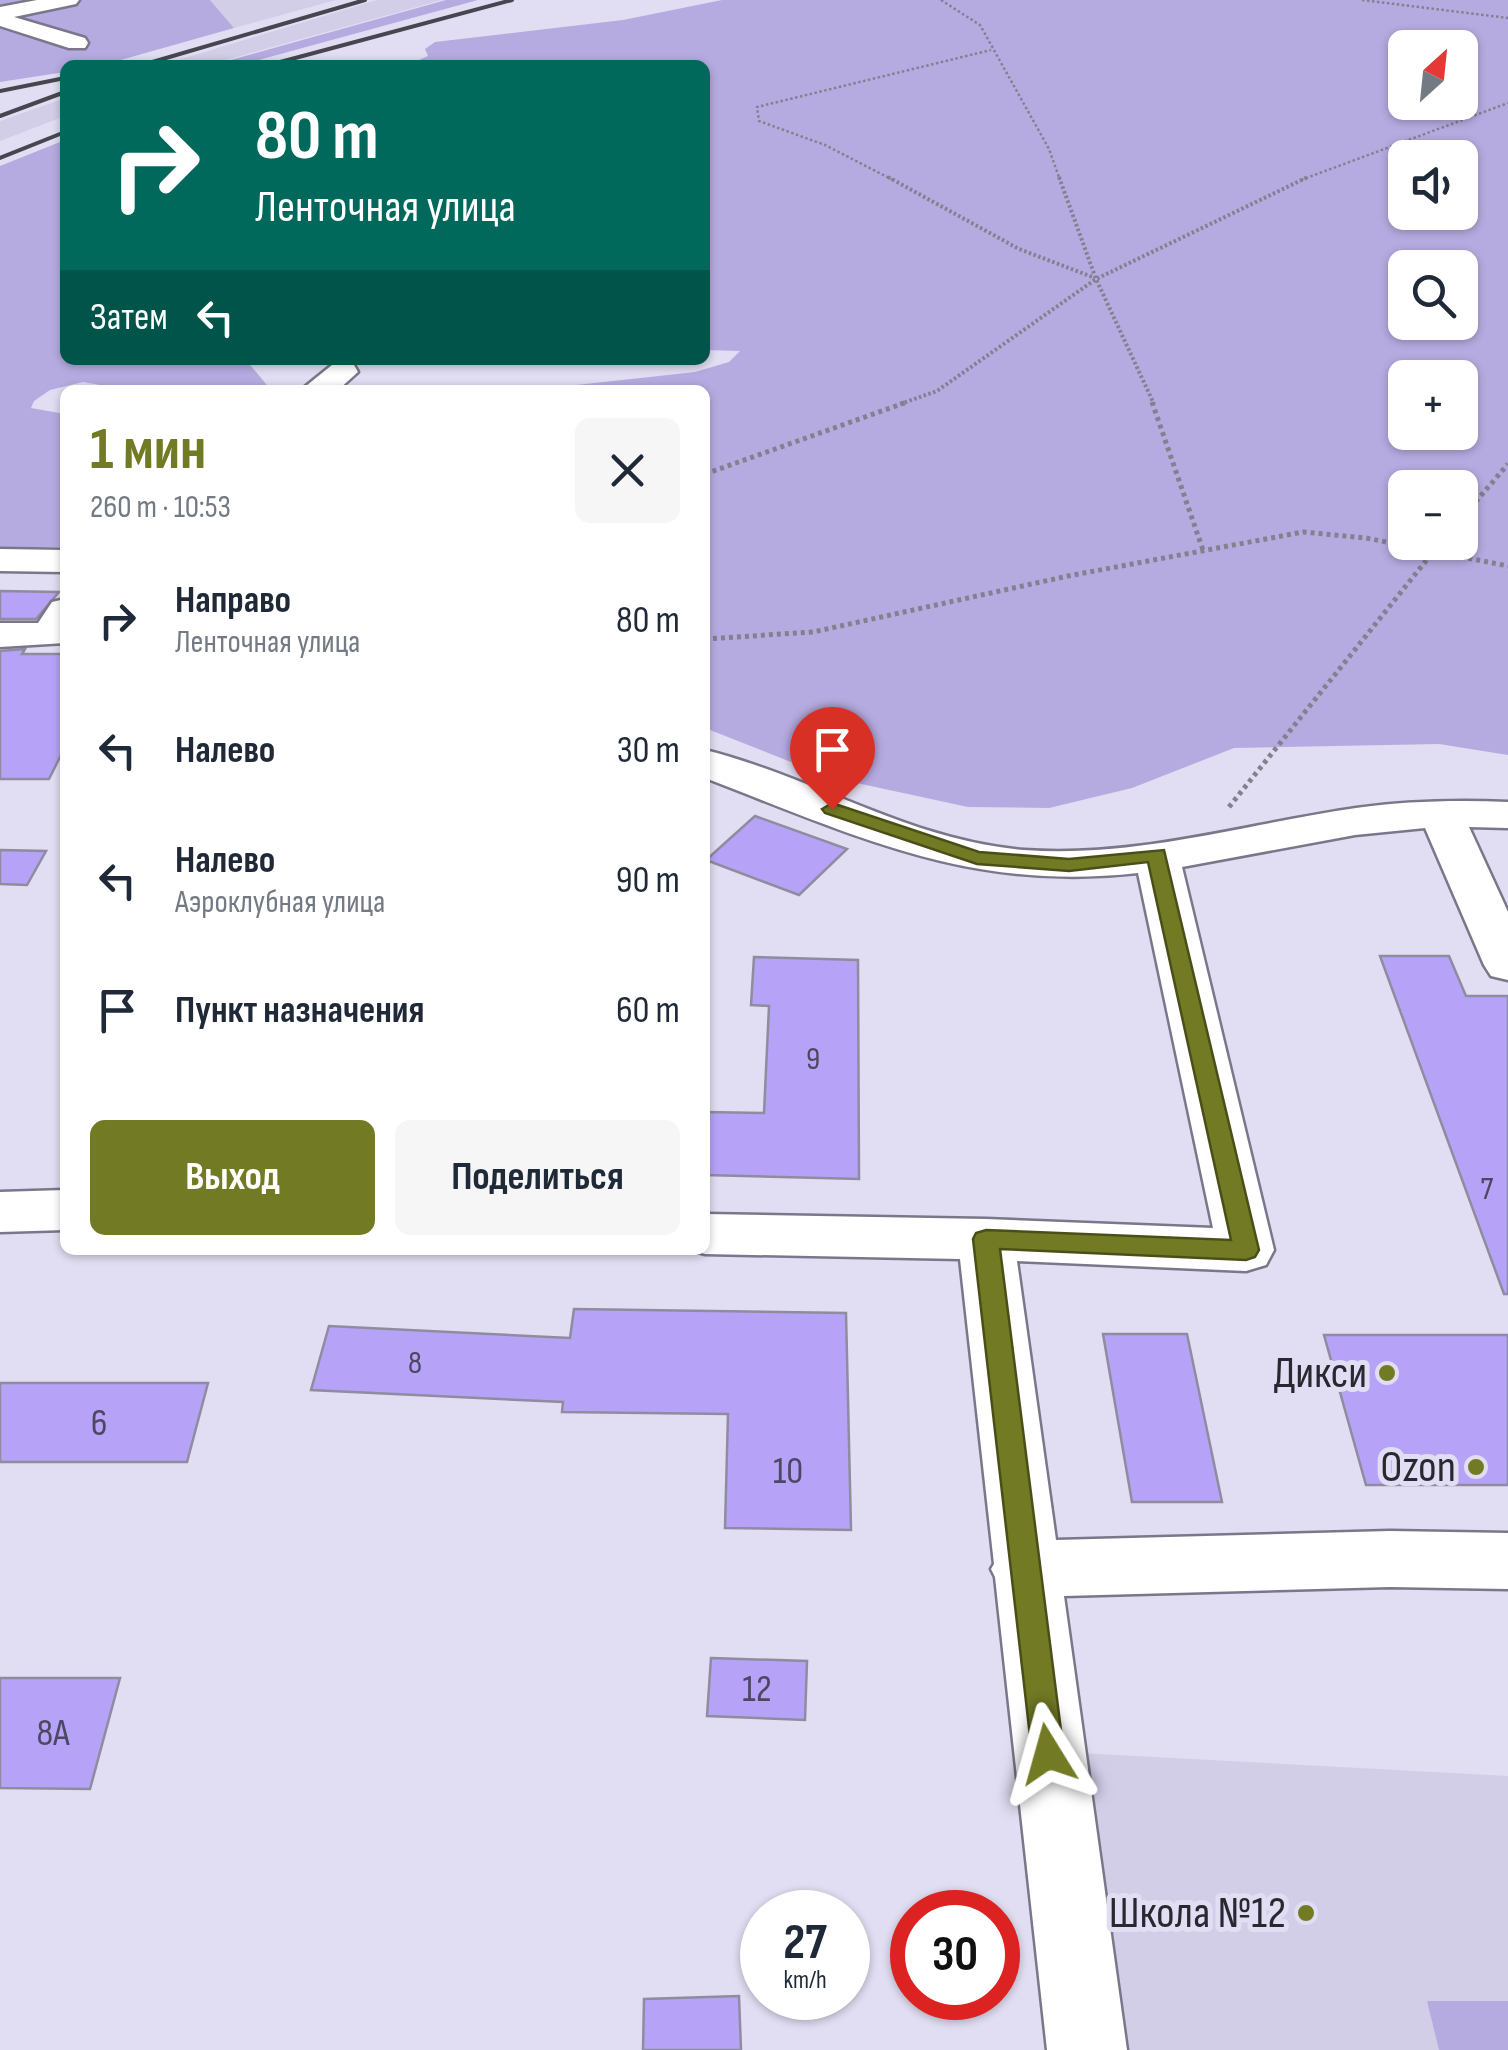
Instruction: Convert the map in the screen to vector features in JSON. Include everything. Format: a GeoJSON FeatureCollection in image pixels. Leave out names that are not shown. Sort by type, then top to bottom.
{"type":"FeatureCollection","features":[{"type":"Feature","properties":{"kind":"street"},"geometry":{"type":"LineString","coordinates":[[0,16],[69,0]]}},
{"type":"Feature","properties":{"kind":"street"},"geometry":{"type":"LineString","coordinates":[[0,16],[77,43]]}},
{"type":"Feature","properties":{"kind":"street"},"geometry":{"type":"LineString","coordinates":[[0,560],[60,560]]}},
{"type":"Feature","properties":{"kind":"street"},"geometry":{"type":"LineString","coordinates":[[0,635],[60,628]]}},
{"type":"Feature","properties":{"kind":"street"},"geometry":{"type":"LineString","coordinates":[[710,765],[891,832],[977,858],[1069,865],[1174,852],[1361,820],[1508,814]]}},
{"type":"Feature","properties":{"kind":"street"},"geometry":{"type":"LineString","coordinates":[[1442,816],[1508,966]]}},
{"type":"Feature","properties":{"kind":"street"},"geometry":{"type":"LineString","coordinates":[[710,1234],[986,1239],[1246,1250],[1174,852]]}},
{"type":"Feature","properties":{"kind":"street"},"geometry":{"type":"LineString","coordinates":[[0,1212],[60,1210]]}},
{"type":"Feature","properties":{"kind":"street"},"geometry":{"type":"LineString","coordinates":[[986,1239],[1024,1569],[1087,2050]]}},
{"type":"Feature","properties":{"kind":"street"},"geometry":{"type":"LineString","coordinates":[[1024,1569],[1390,1558],[1508,1560]]}},
{"type":"Feature","properties":{"kind":"path"},"geometry":{"type":"LineString","coordinates":[[941,0],[980,25],[1050,149],[1096,278],[1154,405],[1204,554]]}},
{"type":"Feature","properties":{"kind":"path"},"geometry":{"type":"LineString","coordinates":[[1362,0],[1508,18]]}},
{"type":"Feature","properties":{"kind":"path"},"geometry":{"type":"LineString","coordinates":[[991,50],[757,107],[759,122],[811,136],[1014,246],[1096,278]]}},
{"type":"Feature","properties":{"kind":"path"},"geometry":{"type":"LineString","coordinates":[[710,472],[936,390],[1096,278],[1284,186],[1508,102]]}},
{"type":"Feature","properties":{"kind":"path"},"geometry":{"type":"LineString","coordinates":[[1478,499],[1508,464]]}},
{"type":"Feature","properties":{"kind":"path"},"geometry":{"type":"LineString","coordinates":[[710,639],[813,632],[1068,576],[1204,554],[1303,532],[1388,544]]}},
{"type":"Feature","properties":{"kind":"path"},"geometry":{"type":"LineString","coordinates":[[1174,852],[1426,560]]}},
{"type":"Feature","properties":{"kind":"path"},"geometry":{"type":"LineString","coordinates":[[1478,560],[1508,566]]}},
{"type":"Feature","properties":{"kind":"shaded area"},"geometry":{"type":"Polygon","coordinates":[[[0,0],[210,0],[234,28],[121,60],[60,60],[60,73],[0,82],[0,0]]]}},
{"type":"Feature","properties":{"kind":"shaded area"},"geometry":{"type":"Polygon","coordinates":[[[210,0],[336,0],[234,28],[210,0]]]}},
{"type":"Feature","properties":{"kind":"shaded area"},"geometry":{"type":"Polygon","coordinates":[[[377,0],[442,0],[225,60],[178,60],[377,0]]]}},
{"type":"Feature","properties":{"kind":"shaded area"},"geometry":{"type":"Polygon","coordinates":[[[446,0],[478,0],[258,60],[231,60],[446,0]]]}},
{"type":"Feature","properties":{"kind":"shaded area"},"geometry":{"type":"Polygon","coordinates":[[[722,0],[1508,0],[1508,755],[1439,744],[1234,748],[1132,788],[1049,808],[968,807],[829,777],[710,730],[710,385],[577,385],[695,372],[729,362],[740,351],[710,350],[710,60],[419,60],[428,56],[425,49],[435,42],[623,20],[722,0]]]}},
{"type":"Feature","properties":{"kind":"shaded area"},"geometry":{"type":"Polygon","coordinates":[[[60,100],[60,118],[0,141],[0,121],[60,100]]]}},
{"type":"Feature","properties":{"kind":"shaded area"},"geometry":{"type":"Polygon","coordinates":[[[60,142],[60,365],[250,365],[267,385],[83,382],[60,385],[34,401],[31,408],[60,413],[60,547],[0,548],[0,166],[60,142]]]}},
{"type":"Feature","properties":{"kind":"shaded area","name":"Школа №12"},"geometry":{"type":"Polygon","coordinates":[[[1079,1753],[1508,1776],[1508,2050],[1125,2050],[1079,1753]]]}},
{"type":"Feature","properties":{"kind":"shaded area"},"geometry":{"type":"Polygon","coordinates":[[[1427,2001],[1508,2001],[1508,2050],[1439,2050],[1427,2001]]]}},
{"type":"Feature","properties":{"kind":"building"},"geometry":{"type":"Polygon","coordinates":[[[0,591],[59,592],[36,619],[0,619],[0,591]]]}},
{"type":"Feature","properties":{"kind":"building"},"geometry":{"type":"Polygon","coordinates":[[[25,649],[22,654],[60,654],[60,757],[49,779],[0,779],[0,651],[25,649]]]}},
{"type":"Feature","properties":{"kind":"building"},"geometry":{"type":"Polygon","coordinates":[[[755,816],[847,849],[799,895],[710,862],[710,856],[755,816]]]}},
{"type":"Feature","properties":{"kind":"building"},"geometry":{"type":"Polygon","coordinates":[[[0,850],[46,851],[27,885],[0,884],[0,850]]]}},
{"type":"Feature","properties":{"kind":"building"},"geometry":{"type":"Polygon","coordinates":[[[1380,956],[1449,956],[1466,996],[1508,996],[1508,1294],[1504,1294],[1380,956]]]}},
{"type":"Feature","properties":{"kind":"building"},"geometry":{"type":"Polygon","coordinates":[[[754,957],[858,960],[859,1179],[710,1175],[710,1112],[764,1113],[769,1006],[751,1005],[754,957]]]}},
{"type":"Feature","properties":{"kind":"building"},"geometry":{"type":"Polygon","coordinates":[[[574,1309],[846,1313],[851,1530],[725,1528],[728,1414],[562,1412],[563,1402],[311,1390],[329,1326],[570,1338],[574,1309]]]}},
{"type":"Feature","properties":{"kind":"building"},"geometry":{"type":"Polygon","coordinates":[[[1103,1334],[1187,1334],[1222,1502],[1132,1502],[1103,1334]]]}},
{"type":"Feature","properties":{"kind":"building"},"geometry":{"type":"Polygon","coordinates":[[[1324,1335],[1508,1335],[1508,1485],[1366,1485],[1324,1335]]]}},
{"type":"Feature","properties":{"kind":"building"},"geometry":{"type":"Polygon","coordinates":[[[0,1383],[208,1383],[187,1462],[0,1462],[0,1383]]]}},
{"type":"Feature","properties":{"kind":"building"},"geometry":{"type":"Polygon","coordinates":[[[711,1658],[807,1661],[805,1720],[707,1716],[711,1658]]]}},
{"type":"Feature","properties":{"kind":"building"},"geometry":{"type":"Polygon","coordinates":[[[0,1678],[120,1678],[90,1789],[0,1788],[0,1678]]]}},
{"type":"Feature","properties":{"kind":"building"},"geometry":{"type":"Polygon","coordinates":[[[739,1996],[741,2050],[643,2050],[644,1999],[739,1996]]]}},
{"type":"Feature","properties":{"kind":"railway"},"geometry":{"type":"LineString","coordinates":[[159,60],[365,0]]}},
{"type":"Feature","properties":{"kind":"railway"},"geometry":{"type":"LineString","coordinates":[[288,60],[512,0]]}},
{"type":"Feature","properties":{"kind":"railway"},"geometry":{"type":"LineString","coordinates":[[0,91],[60,79]]}},
{"type":"Feature","properties":{"kind":"railway"},"geometry":{"type":"LineString","coordinates":[[0,116],[60,94]]}},
{"type":"Feature","properties":{"kind":"railway"},"geometry":{"type":"LineString","coordinates":[[0,158],[60,134]]}},
{"type":"Feature","properties":{"kind":"place","name":"Дикси"},"geometry":{"type":"Point","coordinates":[1387,1373]}},
{"type":"Feature","properties":{"kind":"place","name":"Ozon"},"geometry":{"type":"Point","coordinates":[1476,1467]}},
{"type":"Feature","properties":{"kind":"place","name":"Школа №12"},"geometry":{"type":"Point","coordinates":[1306,1913]}},
{"type":"Feature","properties":{"kind":"route"},"geometry":{"type":"LineString","coordinates":[[832,809],[977,858],[1069,865],[1156,855],[1165,891],[1246,1250],[986,1239],[1048,1754]]}}]}
